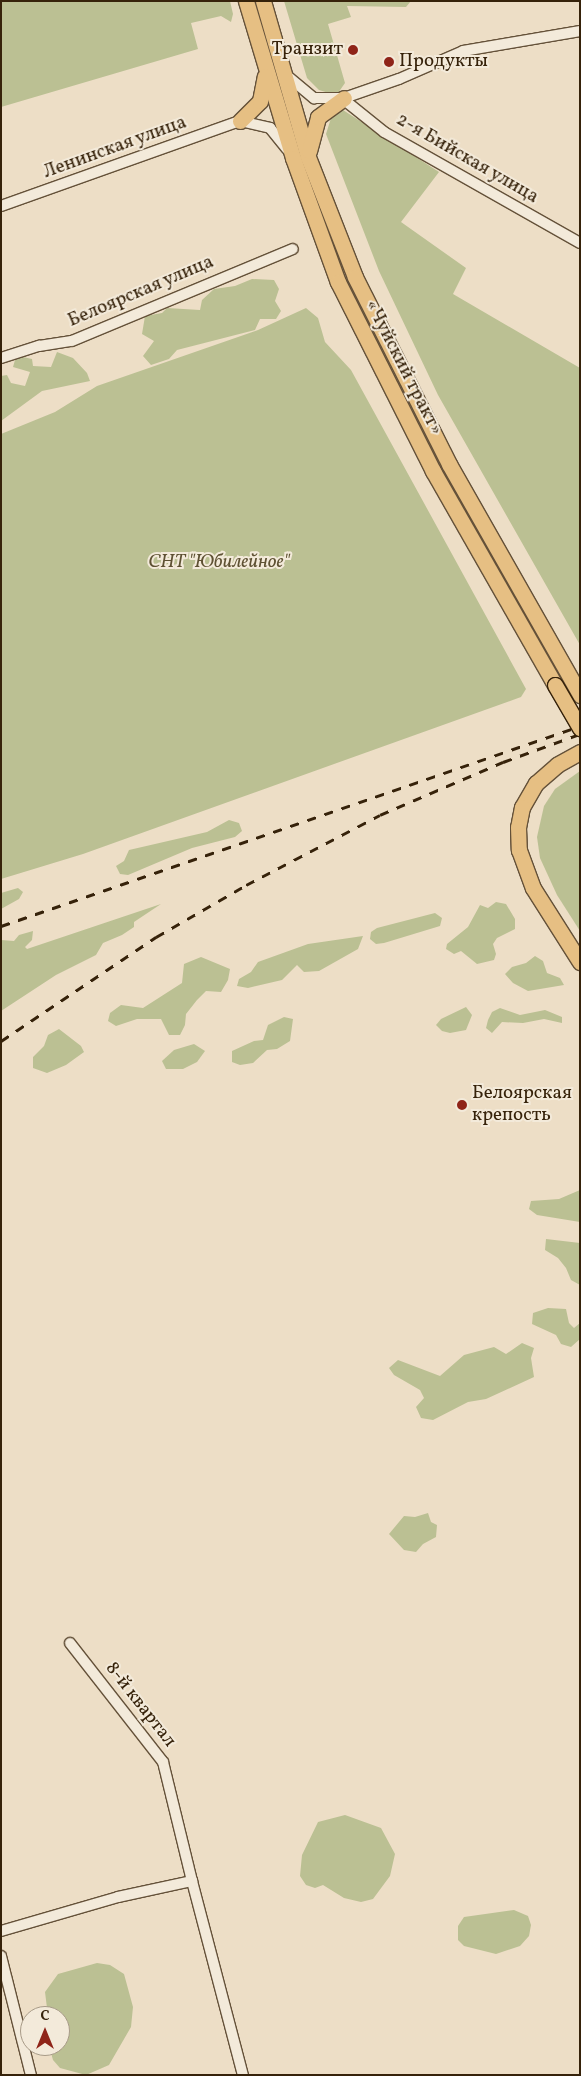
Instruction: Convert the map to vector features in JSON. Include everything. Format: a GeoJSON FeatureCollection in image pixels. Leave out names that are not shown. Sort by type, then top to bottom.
{"type":"FeatureCollection","features":[{"type":"Feature","properties":{"kind":"highway","name":"«Чуйский тракт»"},"geometry":{"type":"LineString","coordinates":[[246,1],[266,72],[300,157],[355,277],[445,456],[580,695]]}},
{"type":"Feature","properties":{"kind":"highway","name":"«Чуйский тракт»"},"geometry":{"type":"LineString","coordinates":[[263,1],[283,71],[300,157],[338,282],[433,471],[580,728]]}},
{"type":"Feature","properties":{"kind":"highway"},"geometry":{"type":"LineString","coordinates":[[240,121],[260,101],[266,72]]}},
{"type":"Feature","properties":{"kind":"highway"},"geometry":{"type":"LineString","coordinates":[[300,157],[318,117],[344,98]]}},
{"type":"Feature","properties":{"kind":"highway"},"geometry":{"type":"LineString","coordinates":[[580,752],[557,765],[536,783],[522,807],[518,826],[519,850],[533,888],[580,962]]}},
{"type":"Feature","properties":{"kind":"street"},"geometry":{"type":"LineString","coordinates":[[283,71],[314,98],[344,98],[399,79],[463,50],[580,31]]}},
{"type":"Feature","properties":{"kind":"street","name":"2-я Бийская улица"},"geometry":{"type":"LineString","coordinates":[[344,98],[361,116],[384,132],[580,243]]}},
{"type":"Feature","properties":{"kind":"street"},"geometry":{"type":"LineString","coordinates":[[240,121],[270,128],[300,157]]}},
{"type":"Feature","properties":{"kind":"street","name":"Ленинская улица"},"geometry":{"type":"LineString","coordinates":[[1,206],[240,121]]}},
{"type":"Feature","properties":{"kind":"street","name":"Белоярская улица"},"geometry":{"type":"LineString","coordinates":[[1,358],[39,346],[72,340],[292,249]]}},
{"type":"Feature","properties":{"kind":"street","name":"8-й квартал"},"geometry":{"type":"LineString","coordinates":[[70,1643],[162,1762],[243,2075]]}},
{"type":"Feature","properties":{"kind":"street"},"geometry":{"type":"LineString","coordinates":[[1,1931],[118,1898],[192,1881]]}},
{"type":"Feature","properties":{"kind":"street"},"geometry":{"type":"LineString","coordinates":[[1,1956],[31,2075]]}},
{"type":"Feature","properties":{"kind":"green space"},"geometry":{"type":"Polygon","coordinates":[[[1,1],[230,1],[233,14],[231,22],[221,16],[191,23],[198,49],[1,107],[1,1]]]}},
{"type":"Feature","properties":{"kind":"green space"},"geometry":{"type":"Polygon","coordinates":[[[284,1],[411,1],[406,7],[347,6],[351,17],[328,24],[345,83],[338,93],[332,94],[319,90],[307,78],[284,1]]]}},
{"type":"Feature","properties":{"kind":"green space"},"geometry":{"type":"Polygon","coordinates":[[[343,110],[439,172],[401,222],[466,268],[453,294],[580,368],[580,645],[438,395],[379,271],[326,134],[331,118],[343,110]]]}},
{"type":"Feature","properties":{"kind":"green space"},"geometry":{"type":"Polygon","coordinates":[[[252,279],[274,280],[279,289],[275,301],[281,311],[276,319],[260,319],[255,330],[177,350],[169,359],[151,365],[143,356],[154,341],[142,334],[145,316],[162,313],[167,308],[200,310],[202,300],[214,289],[235,286],[252,279]]]}},
{"type":"Feature","properties":{"kind":"green space","name":"СНТ \"Юбилейное\""},"geometry":{"type":"Polygon","coordinates":[[[306,308],[318,318],[325,342],[351,370],[526,689],[521,697],[83,854],[1,879],[1,434],[55,412],[97,386],[258,330],[306,308]]]}},
{"type":"Feature","properties":{"kind":"green space"},"geometry":{"type":"Polygon","coordinates":[[[57,352],[73,358],[87,373],[90,381],[42,391],[1,421],[1,376],[7,375],[11,383],[25,386],[30,372],[13,367],[15,360],[23,357],[32,359],[33,366],[51,367],[57,352]]]}},
{"type":"Feature","properties":{"kind":"green space"},"geometry":{"type":"Polygon","coordinates":[[[580,771],[580,931],[557,895],[540,858],[537,837],[544,806],[555,789],[580,771]]]}},
{"type":"Feature","properties":{"kind":"green space"},"geometry":{"type":"Polygon","coordinates":[[[229,820],[239,823],[242,831],[235,837],[192,848],[128,875],[120,874],[116,866],[124,861],[129,850],[207,832],[229,820]]]}},
{"type":"Feature","properties":{"kind":"green space"},"geometry":{"type":"Polygon","coordinates":[[[18,888],[23,892],[19,899],[1,909],[1,893],[18,888]]]}},
{"type":"Feature","properties":{"kind":"green space"},"geometry":{"type":"Polygon","coordinates":[[[496,902],[506,904],[515,919],[515,929],[497,938],[493,944],[496,954],[494,960],[477,964],[461,951],[454,954],[446,949],[447,944],[468,927],[480,905],[488,908],[496,902]]]}},
{"type":"Feature","properties":{"kind":"green space"},"geometry":{"type":"Polygon","coordinates":[[[161,904],[134,922],[134,927],[122,935],[103,943],[96,955],[56,975],[1,1011],[1,940],[14,941],[19,935],[33,931],[32,940],[25,947],[27,949],[161,904]]]}},
{"type":"Feature","properties":{"kind":"green space"},"geometry":{"type":"Polygon","coordinates":[[[435,913],[442,918],[440,926],[384,943],[376,944],[370,939],[371,932],[377,928],[435,913]]]}},
{"type":"Feature","properties":{"kind":"green space"},"geometry":{"type":"Polygon","coordinates":[[[363,936],[358,949],[319,971],[304,972],[297,965],[282,980],[248,988],[237,986],[239,979],[251,972],[258,962],[308,944],[363,936]]]}},
{"type":"Feature","properties":{"kind":"green space"},"geometry":{"type":"Polygon","coordinates":[[[535,956],[543,961],[547,973],[560,978],[564,985],[528,991],[513,983],[505,974],[512,967],[526,963],[535,956]]]}},
{"type":"Feature","properties":{"kind":"green space"},"geometry":{"type":"Polygon","coordinates":[[[201,957],[230,969],[228,980],[221,992],[206,991],[197,1000],[186,1014],[185,1025],[180,1035],[169,1035],[161,1019],[137,1019],[116,1026],[108,1021],[110,1013],[121,1005],[143,1008],[182,983],[184,964],[201,957]]]}},
{"type":"Feature","properties":{"kind":"green space"},"geometry":{"type":"Polygon","coordinates":[[[466,1007],[472,1015],[466,1030],[450,1033],[442,1031],[436,1025],[441,1019],[466,1007]]]}},
{"type":"Feature","properties":{"kind":"green space"},"geometry":{"type":"Polygon","coordinates":[[[500,1008],[520,1015],[545,1010],[562,1017],[562,1023],[544,1019],[523,1023],[502,1022],[492,1033],[486,1028],[488,1020],[492,1012],[500,1008]]]}},
{"type":"Feature","properties":{"kind":"green space"},"geometry":{"type":"Polygon","coordinates":[[[284,1017],[293,1019],[290,1041],[277,1049],[267,1050],[253,1063],[240,1065],[232,1062],[232,1051],[254,1041],[263,1040],[268,1025],[284,1017]]]}},
{"type":"Feature","properties":{"kind":"green space"},"geometry":{"type":"Polygon","coordinates":[[[59,1029],[81,1046],[84,1052],[66,1065],[47,1073],[33,1068],[33,1057],[44,1046],[48,1035],[59,1029]]]}},
{"type":"Feature","properties":{"kind":"green space"},"geometry":{"type":"Polygon","coordinates":[[[194,1044],[205,1051],[197,1062],[183,1069],[166,1069],[162,1061],[174,1050],[194,1044]]]}},
{"type":"Feature","properties":{"kind":"green space"},"geometry":{"type":"Polygon","coordinates":[[[580,1190],[580,1222],[537,1215],[529,1209],[531,1201],[559,1199],[580,1190]]]}},
{"type":"Feature","properties":{"kind":"green space"},"geometry":{"type":"Polygon","coordinates":[[[546,1239],[580,1243],[580,1285],[571,1280],[566,1268],[558,1258],[545,1250],[546,1239]]]}},
{"type":"Feature","properties":{"kind":"green space"},"geometry":{"type":"Polygon","coordinates":[[[548,1308],[566,1309],[569,1323],[574,1328],[580,1323],[580,1339],[571,1347],[561,1344],[556,1335],[532,1324],[533,1313],[548,1308]]]}},
{"type":"Feature","properties":{"kind":"green space"},"geometry":{"type":"Polygon","coordinates":[[[522,1343],[534,1348],[531,1358],[534,1377],[486,1399],[468,1402],[433,1420],[421,1418],[416,1407],[424,1398],[420,1390],[394,1375],[389,1368],[398,1360],[440,1376],[464,1355],[494,1347],[506,1354],[522,1343]]]}},
{"type":"Feature","properties":{"kind":"green space"},"geometry":{"type":"Polygon","coordinates":[[[428,1513],[431,1522],[437,1525],[436,1537],[423,1544],[416,1552],[404,1550],[389,1534],[404,1516],[415,1517],[428,1513]]]}},
{"type":"Feature","properties":{"kind":"green space"},"geometry":{"type":"Polygon","coordinates":[[[345,1815],[381,1828],[395,1854],[390,1876],[373,1899],[361,1902],[344,1898],[323,1885],[315,1888],[306,1885],[300,1876],[302,1855],[318,1822],[345,1815]]]}},
{"type":"Feature","properties":{"kind":"green space"},"geometry":{"type":"Polygon","coordinates":[[[514,1910],[528,1916],[531,1925],[529,1936],[520,1946],[496,1954],[464,1946],[458,1940],[458,1926],[464,1917],[514,1910]]]}},
{"type":"Feature","properties":{"kind":"green space"},"geometry":{"type":"Polygon","coordinates":[[[97,1963],[110,1965],[124,1974],[133,2007],[131,2027],[109,2065],[86,2075],[60,2068],[52,2056],[70,2056],[70,2006],[47,2006],[45,1992],[58,1974],[97,1963]]]}},
{"type":"Feature","properties":{"kind":"railway"},"geometry":{"type":"LineString","coordinates":[[1,926],[580,726]]}},
{"type":"Feature","properties":{"kind":"railway"},"geometry":{"type":"LineString","coordinates":[[1,1041],[156,937],[246,885],[380,815],[503,762],[580,734]]}},
{"type":"Feature","properties":{"kind":"place","name":"Транзит"},"geometry":{"type":"Point","coordinates":[353,50]}},
{"type":"Feature","properties":{"kind":"place","name":"Продукты"},"geometry":{"type":"Point","coordinates":[389,62]}},
{"type":"Feature","properties":{"kind":"place","name":"Белоярская крепость"},"geometry":{"type":"Point","coordinates":[462,1105]}}]}
